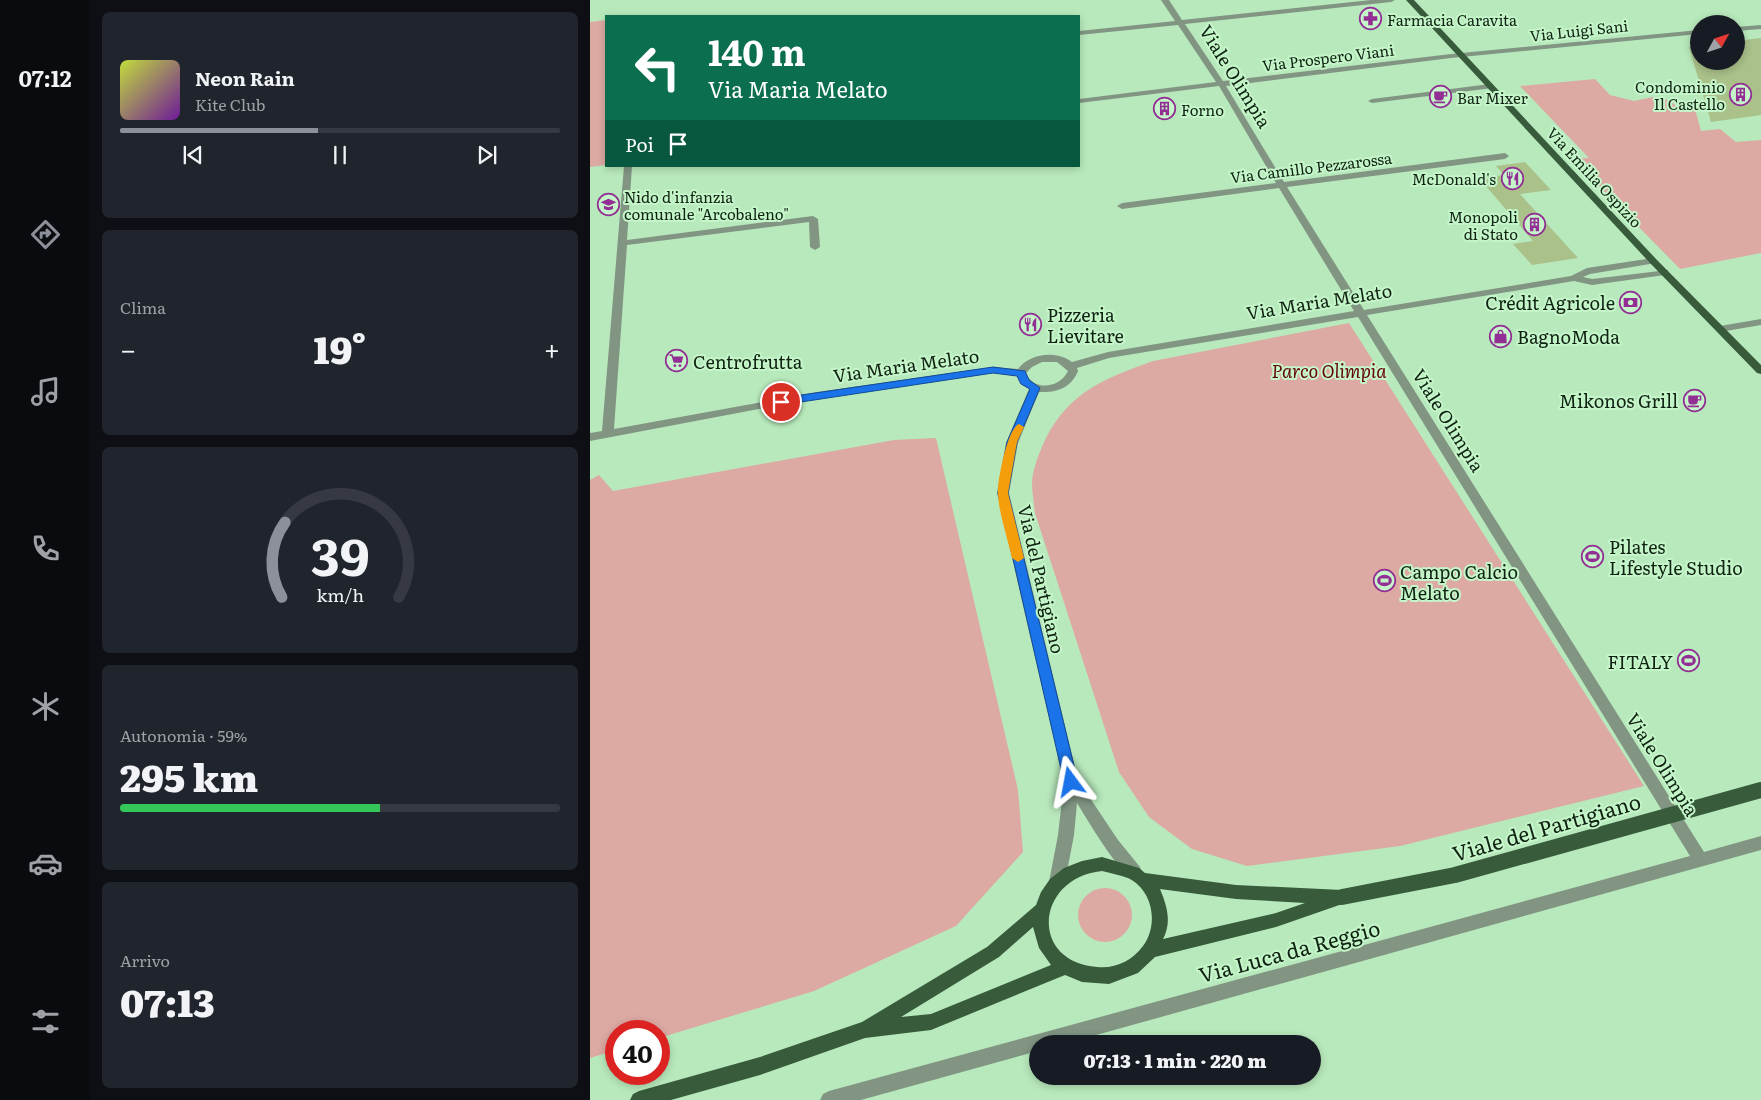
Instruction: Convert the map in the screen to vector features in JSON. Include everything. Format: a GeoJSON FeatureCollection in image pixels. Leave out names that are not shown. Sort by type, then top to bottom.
{"type":"FeatureCollection","features":[{"type":"Feature","properties":{"kind":"main road","name":"Via Emilia Ospizio"},"geometry":{"type":"LineString","coordinates":[[1410,0],[1653,261],[1761,371]]}},
{"type":"Feature","properties":{"kind":"main road","name":"Viale del Partigiano"},"geometry":{"type":"LineString","coordinates":[[1151,950],[1276,920],[1342,898],[1455,875],[1761,790]]}},
{"type":"Feature","properties":{"kind":"main road","name":"Viale del Partigiano"},"geometry":{"type":"LineString","coordinates":[[1139,876],[1157,895],[1162,913],[1160,932],[1151,950],[1138,964],[1121,972],[1102,976],[1082,974],[1065,967],[1052,957],[1039,927],[1040,911],[1046,896],[1057,882],[1070,872],[1086,866],[1102,864],[1119,866],[1139,876],[1236,892],[1342,898]]}},
{"type":"Feature","properties":{"kind":"main road","name":"Viale del Partigiano"},"geometry":{"type":"LineString","coordinates":[[865,1030],[993,952],[1040,911]]}},
{"type":"Feature","properties":{"kind":"main road","name":"Viale del Partigiano"},"geometry":{"type":"LineString","coordinates":[[639,1100],[760,1066],[865,1030],[931,1022],[1065,967]]}},
{"type":"Feature","properties":{"kind":"street","name":"Viale Olimpia"},"geometry":{"type":"LineString","coordinates":[[1165,0],[1221,84],[1281,185],[1701,860]]}},
{"type":"Feature","properties":{"kind":"street"},"geometry":{"type":"LineString","coordinates":[[1080,32],[1391,0]]}},
{"type":"Feature","properties":{"kind":"street"},"geometry":{"type":"LineString","coordinates":[[1745,28],[1761,27]]}},
{"type":"Feature","properties":{"kind":"street","name":"Via Luigi Sani"},"geometry":{"type":"LineString","coordinates":[[1462,55],[1690,33]]}},
{"type":"Feature","properties":{"kind":"street","name":"Via Prospero Viani"},"geometry":{"type":"LineString","coordinates":[[1080,101],[1462,55]]}},
{"type":"Feature","properties":{"kind":"street"},"geometry":{"type":"LineString","coordinates":[[1372,101],[1490,86]]}},
{"type":"Feature","properties":{"kind":"street","name":"Via Camillo Pezzarossa"},"geometry":{"type":"LineString","coordinates":[[1122,206],[1505,156]]}},
{"type":"Feature","properties":{"kind":"street"},"geometry":{"type":"LineString","coordinates":[[608,433],[628,167]]}},
{"type":"Feature","properties":{"kind":"street"},"geometry":{"type":"LineString","coordinates":[[623,242],[813,219],[815,247]]}},
{"type":"Feature","properties":{"kind":"street","name":"Via Maria Melato"},"geometry":{"type":"LineString","coordinates":[[1071,366],[1108,355],[1574,278],[1587,271],[1653,261]]}},
{"type":"Feature","properties":{"kind":"street","name":"Via Maria Melato"},"geometry":{"type":"LineString","coordinates":[[1574,278],[1592,282],[1665,272]]}},
{"type":"Feature","properties":{"kind":"street"},"geometry":{"type":"LineString","coordinates":[[1720,329],[1761,322]]}},
{"type":"Feature","properties":{"kind":"street"},"geometry":{"type":"LineString","coordinates":[[1044,358],[1060,359],[1071,366],[1072,377],[1062,386],[1044,389],[1035,388],[1025,382],[1021,373],[1029,363],[1044,358]]}},
{"type":"Feature","properties":{"kind":"street","name":"Via Maria Melato"},"geometry":{"type":"LineString","coordinates":[[590,437],[817,395],[993,370],[1021,373]]}},
{"type":"Feature","properties":{"kind":"street","name":"Via del Partigiano"},"geometry":{"type":"LineString","coordinates":[[1035,388],[1012,442],[1003,493],[1071,782],[1066,835],[1057,882]]}},
{"type":"Feature","properties":{"kind":"street","name":"Via del Partigiano"},"geometry":{"type":"LineString","coordinates":[[1071,782],[1113,845],[1139,876]]}},
{"type":"Feature","properties":{"kind":"street","name":"Via Luca da Reggio"},"geometry":{"type":"LineString","coordinates":[[828,1100],[1761,843]]}},
{"type":"Feature","properties":{"kind":"green space"},"geometry":{"type":"Polygon","coordinates":[[[605,20],[605,165],[590,167],[590,22],[605,20]]]}},
{"type":"Feature","properties":{"kind":"green space"},"geometry":{"type":"Polygon","coordinates":[[[1595,79],[1610,95],[1634,101],[1653,97],[1669,100],[1680,109],[1695,109],[1701,131],[1720,129],[1736,142],[1761,140],[1761,253],[1680,269],[1572,159],[1589,158],[1520,86],[1595,79]]]}},
{"type":"Feature","properties":{"kind":"green space","name":"Parco Olimpia"},"geometry":{"type":"Polygon","coordinates":[[[1349,323],[1644,786],[1400,846],[1247,866],[1192,849],[1149,817],[1119,772],[1035,513],[1032,482],[1035,465],[1046,438],[1066,409],[1078,397],[1105,380],[1153,361],[1349,323]]]}},
{"type":"Feature","properties":{"kind":"green space"},"geometry":{"type":"Polygon","coordinates":[[[936,438],[1018,790],[1023,852],[956,926],[814,991],[670,1035],[670,1020],[605,1020],[605,1053],[590,1058],[590,480],[599,475],[613,491],[894,440],[936,438]]]}},
{"type":"Feature","properties":{"kind":"green space"},"geometry":{"type":"Polygon","coordinates":[[[1100,888],[1110,888],[1120,892],[1128,900],[1132,915],[1128,930],[1120,938],[1110,942],[1100,942],[1090,938],[1082,930],[1078,920],[1078,910],[1082,900],[1090,892],[1100,888]]]}},
{"type":"Feature","properties":{"kind":"building","name":"Condominio Il Castello"},"geometry":{"type":"Polygon","coordinates":[[[1761,38],[1761,115],[1711,122],[1696,70],[1745,70],[1745,40],[1761,38]]]}},
{"type":"Feature","properties":{"kind":"building"},"geometry":{"type":"Polygon","coordinates":[[[1525,162],[1551,190],[1520,194],[1578,258],[1532,265],[1513,244],[1533,241],[1479,178],[1504,175],[1496,166],[1525,162]]]}},
{"type":"Feature","properties":{"kind":"slow traffic"},"geometry":{"type":"LineString","coordinates":[[1018,558],[1003,493],[1012,442],[1019,427]]}},
{"type":"Feature","properties":{"kind":"place","name":"Farmacia Caravita"},"geometry":{"type":"Point","coordinates":[1371,19]}},
{"type":"Feature","properties":{"kind":"place","name":"Condominio Il Castello"},"geometry":{"type":"Point","coordinates":[1741,95]}},
{"type":"Feature","properties":{"kind":"place","name":"Bar Mixer"},"geometry":{"type":"Point","coordinates":[1441,97]}},
{"type":"Feature","properties":{"kind":"place","name":"Forno"},"geometry":{"type":"Point","coordinates":[1165,109]}},
{"type":"Feature","properties":{"kind":"place","name":"McDonald's"},"geometry":{"type":"Point","coordinates":[1512,178]}},
{"type":"Feature","properties":{"kind":"place","name":"Nido d'infanzia comunale \"Arcobaleno\""},"geometry":{"type":"Point","coordinates":[608,205]}},
{"type":"Feature","properties":{"kind":"place","name":"Monopoli di Stato"},"geometry":{"type":"Point","coordinates":[1534,225]}},
{"type":"Feature","properties":{"kind":"place","name":"Crédit Agricole"},"geometry":{"type":"Point","coordinates":[1631,302]}},
{"type":"Feature","properties":{"kind":"place","name":"Pizzeria Lievitare"},"geometry":{"type":"Point","coordinates":[1031,324]}},
{"type":"Feature","properties":{"kind":"place","name":"BagnoModa"},"geometry":{"type":"Point","coordinates":[1501,336]}},
{"type":"Feature","properties":{"kind":"place","name":"Centrofrutta"},"geometry":{"type":"Point","coordinates":[677,361]}},
{"type":"Feature","properties":{"kind":"place","name":"Mikonos Grill"},"geometry":{"type":"Point","coordinates":[1694,400]}},
{"type":"Feature","properties":{"kind":"place","name":"Pilates Lifestyle Studio"},"geometry":{"type":"Point","coordinates":[1593,556]}},
{"type":"Feature","properties":{"kind":"place","name":"Campo Calcio Melato"},"geometry":{"type":"Point","coordinates":[1384,581]}},
{"type":"Feature","properties":{"kind":"place","name":"FITALY"},"geometry":{"type":"Point","coordinates":[1689,661]}},
{"type":"Feature","properties":{"kind":"route"},"geometry":{"type":"LineString","coordinates":[[781,402],[817,395],[993,370],[1021,373],[1025,382],[1035,388],[1012,442],[1003,493],[1071,782]]}}]}
